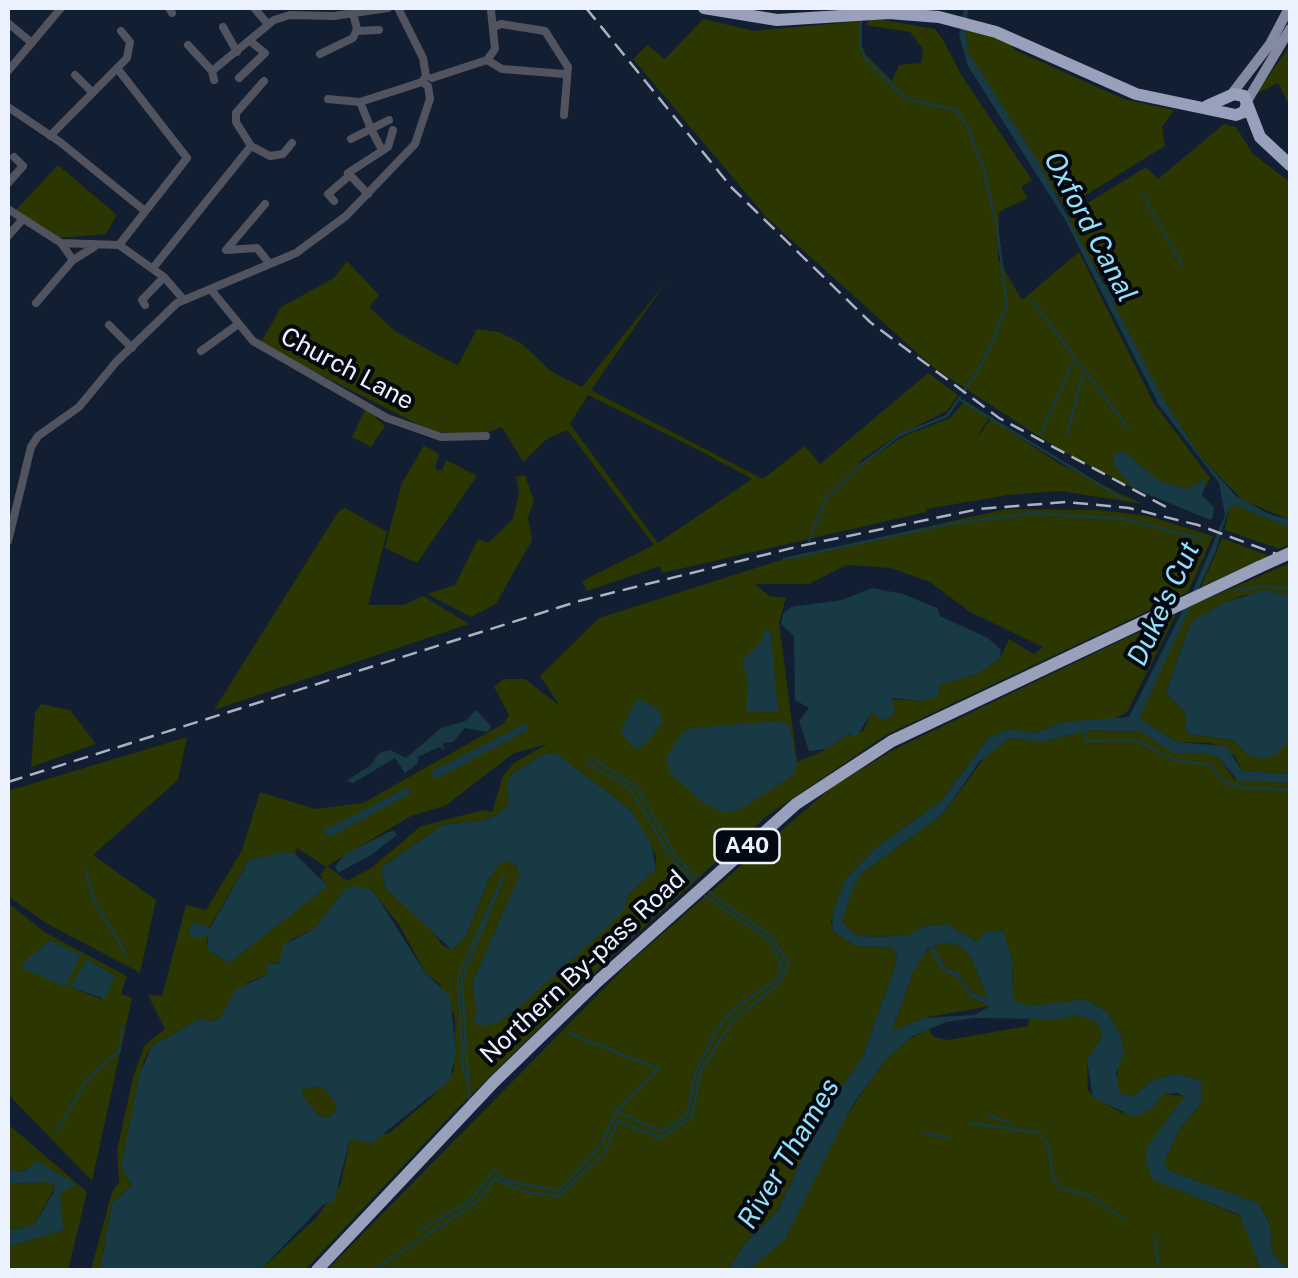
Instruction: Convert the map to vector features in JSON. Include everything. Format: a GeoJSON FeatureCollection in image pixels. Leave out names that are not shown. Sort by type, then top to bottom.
{"type":"FeatureCollection","features":[{"type":"Feature","properties":{"kind":"highway"},"geometry":{"type":"LineString","coordinates":[[704,8],[776,20],[923,11],[963,22],[1124,90],[1234,114],[1244,112],[1247,102]]}},
{"type":"Feature","properties":{"kind":"highway"},"geometry":{"type":"LineString","coordinates":[[1201,106],[1239,94],[1247,102],[1260,137],[1290,165]]}},
{"type":"Feature","properties":{"kind":"highway"},"geometry":{"type":"LineString","coordinates":[[1229,97],[1234,114],[1265,156],[1290,174]]}},
{"type":"Feature","properties":{"kind":"highway","name":"Northern By-pass Road"},"geometry":{"type":"LineString","coordinates":[[317,1270],[494,1082],[610,970],[796,804],[892,742],[1290,552]]}},
{"type":"Feature","properties":{"kind":"main road"},"geometry":{"type":"LineString","coordinates":[[1229,97],[1264,54],[1288,8]]}},
{"type":"Feature","properties":{"kind":"main road"},"geometry":{"type":"LineString","coordinates":[[1247,102],[1290,29]]}},
{"type":"Feature","properties":{"kind":"street"},"geometry":{"type":"LineString","coordinates":[[8,71],[62,8]]}},
{"type":"Feature","properties":{"kind":"street"},"geometry":{"type":"LineString","coordinates":[[254,8],[267,24]]}},
{"type":"Feature","properties":{"kind":"street"},"geometry":{"type":"LineString","coordinates":[[188,44],[213,76],[267,24],[305,11],[354,13],[388,8]]}},
{"type":"Feature","properties":{"kind":"street"},"geometry":{"type":"LineString","coordinates":[[8,541],[33,442],[78,407],[132,348],[184,300],[313,244],[415,144],[428,113],[427,80],[423,58],[398,8]]}},
{"type":"Feature","properties":{"kind":"street"},"geometry":{"type":"LineString","coordinates":[[328,100],[360,102],[487,60],[495,49],[492,10]]}},
{"type":"Feature","properties":{"kind":"street"},"geometry":{"type":"LineString","coordinates":[[354,13],[357,31]]}},
{"type":"Feature","properties":{"kind":"street"},"geometry":{"type":"LineString","coordinates":[[8,23],[32,43]]}},
{"type":"Feature","properties":{"kind":"street"},"geometry":{"type":"LineString","coordinates":[[494,27],[501,24],[545,31],[568,67],[564,114]]}},
{"type":"Feature","properties":{"kind":"street"},"geometry":{"type":"LineString","coordinates":[[223,27],[236,52]]}},
{"type":"Feature","properties":{"kind":"street"},"geometry":{"type":"LineString","coordinates":[[320,54],[345,45],[357,31],[379,30]]}},
{"type":"Feature","properties":{"kind":"street"},"geometry":{"type":"LineString","coordinates":[[50,136],[116,68],[131,46],[121,31]]}},
{"type":"Feature","properties":{"kind":"street"},"geometry":{"type":"LineString","coordinates":[[239,78],[265,53],[250,41]]}},
{"type":"Feature","properties":{"kind":"street"},"geometry":{"type":"LineString","coordinates":[[487,60],[502,70],[565,74]]}},
{"type":"Feature","properties":{"kind":"street"},"geometry":{"type":"LineString","coordinates":[[116,68],[187,158],[119,244]]}},
{"type":"Feature","properties":{"kind":"street"},"geometry":{"type":"LineString","coordinates":[[75,74],[92,92]]}},
{"type":"Feature","properties":{"kind":"street"},"geometry":{"type":"LineString","coordinates":[[264,81],[235,116],[251,146],[273,157],[290,143]]}},
{"type":"Feature","properties":{"kind":"street"},"geometry":{"type":"LineString","coordinates":[[360,102],[382,150]]}},
{"type":"Feature","properties":{"kind":"street"},"geometry":{"type":"LineString","coordinates":[[8,106],[145,211]]}},
{"type":"Feature","properties":{"kind":"street"},"geometry":{"type":"LineString","coordinates":[[352,139],[388,120]]}},
{"type":"Feature","properties":{"kind":"street"},"geometry":{"type":"LineString","coordinates":[[331,198],[366,158],[392,142],[393,130]]}},
{"type":"Feature","properties":{"kind":"street"},"geometry":{"type":"LineString","coordinates":[[153,268],[251,146]]}},
{"type":"Feature","properties":{"kind":"street"},"geometry":{"type":"LineString","coordinates":[[8,183],[28,168],[14,156]]}},
{"type":"Feature","properties":{"kind":"street"},"geometry":{"type":"LineString","coordinates":[[350,175],[368,194]]}},
{"type":"Feature","properties":{"kind":"street"},"geometry":{"type":"LineString","coordinates":[[226,250],[265,204]]}},
{"type":"Feature","properties":{"kind":"street"},"geometry":{"type":"LineString","coordinates":[[246,206],[254,214]]}},
{"type":"Feature","properties":{"kind":"street"},"geometry":{"type":"LineString","coordinates":[[8,209],[61,244],[74,260]]}},
{"type":"Feature","properties":{"kind":"street"},"geometry":{"type":"LineString","coordinates":[[8,240],[22,220]]}},
{"type":"Feature","properties":{"kind":"street"},"geometry":{"type":"LineString","coordinates":[[61,244],[119,244],[164,277],[184,300]]}},
{"type":"Feature","properties":{"kind":"street"},"geometry":{"type":"LineString","coordinates":[[217,244],[226,250],[257,248],[269,263]]}},
{"type":"Feature","properties":{"kind":"street"},"geometry":{"type":"LineString","coordinates":[[36,303],[74,260],[94,247]]}},
{"type":"Feature","properties":{"kind":"street"},"geometry":{"type":"LineString","coordinates":[[141,301],[164,277]]}},
{"type":"Feature","properties":{"kind":"street","name":"Church Lane"},"geometry":{"type":"LineString","coordinates":[[212,291],[253,342],[388,418],[441,437],[486,436]]}},
{"type":"Feature","properties":{"kind":"street"},"geometry":{"type":"LineString","coordinates":[[202,351],[237,325]]}},
{"type":"Feature","properties":{"kind":"street"},"geometry":{"type":"LineString","coordinates":[[110,329],[132,348]]}},
{"type":"Feature","properties":{"kind":"green space"},"geometry":{"type":"Polygon","coordinates":[[[872,18],[935,29],[942,38],[962,76],[1032,180],[1021,187],[1028,198],[999,212],[998,259],[1022,300],[1079,252],[1153,402],[1210,478],[1206,487],[1187,502],[1133,488],[1060,450],[934,368],[766,217],[633,59],[647,45],[665,59],[703,19],[754,31],[861,21],[862,51],[892,81],[899,65],[921,63],[923,49],[910,32],[865,25],[872,18]]]}},
{"type":"Feature","properties":{"kind":"green space"},"geometry":{"type":"Polygon","coordinates":[[[965,26],[1008,40],[1015,50],[1124,99],[1174,110],[1162,127],[1165,146],[1065,208],[975,67],[966,48],[965,26]]]}},
{"type":"Feature","properties":{"kind":"green space"},"geometry":{"type":"Polygon","coordinates":[[[1290,45],[1289,105],[1278,83],[1256,94],[1290,45]]]}},
{"type":"Feature","properties":{"kind":"green space"},"geometry":{"type":"Polygon","coordinates":[[[1224,124],[1236,127],[1253,154],[1290,182],[1290,520],[1242,500],[1200,456],[1160,394],[1113,303],[1117,301],[1074,234],[1068,215],[1146,167],[1158,179],[1224,124]]]}},
{"type":"Feature","properties":{"kind":"green space"},"geometry":{"type":"Polygon","coordinates":[[[58,165],[117,215],[106,234],[58,238],[15,211],[58,165]]]}},
{"type":"Feature","properties":{"kind":"green space"},"geometry":{"type":"Polygon","coordinates":[[[347,261],[379,295],[369,307],[395,331],[458,365],[477,329],[499,332],[521,343],[552,372],[582,387],[666,282],[591,390],[763,479],[805,446],[820,464],[928,373],[958,395],[947,411],[895,437],[860,461],[860,466],[902,437],[950,418],[964,402],[989,418],[973,443],[991,419],[1060,464],[1142,504],[1061,491],[1008,495],[926,509],[662,573],[660,566],[587,591],[582,581],[654,545],[567,430],[547,439],[523,462],[502,427],[477,436],[431,431],[260,344],[281,307],[334,278],[347,261]],[[588,395],[570,424],[658,543],[752,479],[588,395]]]}},
{"type":"Feature","properties":{"kind":"green space"},"geometry":{"type":"Polygon","coordinates":[[[366,408],[385,426],[371,447],[352,437],[366,408]]]}},
{"type":"Feature","properties":{"kind":"green space"},"geometry":{"type":"Polygon","coordinates":[[[424,445],[439,454],[435,469],[442,471],[446,460],[477,476],[417,563],[385,548],[401,485],[424,445]]]}},
{"type":"Feature","properties":{"kind":"green space"},"geometry":{"type":"Polygon","coordinates":[[[525,475],[534,501],[528,517],[532,540],[496,604],[471,617],[427,594],[455,585],[478,539],[488,543],[513,519],[519,492],[516,477],[525,475]]]}},
{"type":"Feature","properties":{"kind":"green space"},"geometry":{"type":"Polygon","coordinates":[[[1235,505],[1290,528],[1290,544],[1279,549],[1225,530],[1229,508],[1235,505]]]}},
{"type":"Feature","properties":{"kind":"green space"},"geometry":{"type":"Polygon","coordinates":[[[345,508],[387,532],[368,605],[403,605],[423,596],[469,624],[214,710],[338,512],[345,508]]]}},
{"type":"Feature","properties":{"kind":"green space"},"geometry":{"type":"Polygon","coordinates":[[[1006,509],[1099,510],[1148,516],[1213,536],[1188,592],[886,735],[768,815],[608,960],[452,1114],[305,1270],[260,1270],[316,1218],[341,1183],[350,1139],[389,1133],[431,1098],[454,1071],[455,1018],[440,984],[426,974],[400,926],[371,889],[345,889],[314,929],[290,940],[279,964],[271,962],[268,974],[247,983],[221,1017],[213,1022],[199,1019],[152,1046],[144,1060],[121,1167],[132,1185],[112,1203],[100,1270],[91,1270],[112,1192],[119,1182],[117,1150],[133,1078],[144,1046],[165,1029],[148,995],[162,996],[186,905],[206,910],[242,850],[260,792],[315,809],[363,803],[503,724],[509,715],[494,687],[503,679],[525,679],[560,706],[540,676],[599,618],[787,558],[1006,509]],[[846,565],[809,584],[755,584],[769,596],[786,598],[779,622],[797,762],[827,749],[844,736],[863,731],[873,710],[879,719],[887,719],[895,713],[891,699],[923,701],[941,684],[978,674],[1000,658],[1009,639],[1034,654],[1043,647],[970,612],[930,582],[891,568],[846,565]],[[547,744],[514,753],[445,806],[411,816],[327,866],[347,881],[371,868],[421,826],[483,810],[492,812],[503,776],[514,763],[547,744]],[[700,749],[762,794],[793,775],[700,749]],[[546,753],[513,773],[509,804],[486,820],[442,825],[381,868],[385,888],[427,924],[443,946],[453,950],[466,936],[489,878],[500,864],[510,861],[517,867],[521,874],[472,983],[497,1023],[593,940],[626,896],[656,869],[656,855],[631,810],[557,754],[546,753]],[[297,848],[295,854],[249,860],[209,928],[193,922],[201,935],[208,936],[206,944],[212,953],[229,963],[327,886],[320,875],[326,867],[297,848]]]}},
{"type":"Feature","properties":{"kind":"green space"},"geometry":{"type":"Polygon","coordinates":[[[1222,538],[1269,556],[1201,587],[1216,553],[1222,538]]]}},
{"type":"Feature","properties":{"kind":"green space"},"geometry":{"type":"Polygon","coordinates":[[[1290,563],[1290,596],[1265,591],[1238,597],[1191,622],[1166,692],[1185,713],[1185,730],[1190,734],[1233,740],[1243,750],[1275,755],[1290,740],[1290,774],[1242,771],[1235,756],[1212,743],[1177,742],[1139,719],[1188,607],[1290,563]]]}},
{"type":"Feature","properties":{"kind":"green space"},"geometry":{"type":"Polygon","coordinates":[[[1176,614],[1127,712],[1111,721],[1063,722],[1035,733],[1010,729],[989,737],[941,801],[875,848],[845,879],[831,921],[833,931],[855,946],[892,947],[897,956],[893,972],[863,1056],[822,1117],[778,1210],[745,1243],[728,1270],[327,1270],[632,960],[833,786],[895,749],[1176,614]]]}},
{"type":"Feature","properties":{"kind":"green space"},"geometry":{"type":"Polygon","coordinates":[[[41,704],[70,710],[96,744],[31,767],[35,713],[41,704]]]}},
{"type":"Feature","properties":{"kind":"green space"},"geometry":{"type":"Polygon","coordinates":[[[1090,730],[1142,732],[1174,754],[1204,753],[1219,758],[1234,779],[1290,783],[1290,1270],[1273,1255],[1269,1221],[1258,1203],[1170,1171],[1164,1163],[1177,1133],[1202,1101],[1201,1081],[1179,1074],[1155,1079],[1133,1096],[1120,1093],[1116,1089],[1121,1036],[1107,1012],[1085,999],[1032,1007],[1013,1001],[1012,959],[1001,930],[977,942],[946,924],[922,927],[909,935],[875,937],[855,935],[842,922],[854,884],[862,873],[943,814],[990,750],[1010,738],[1041,742],[1090,730]]]}},
{"type":"Feature","properties":{"kind":"green space"},"geometry":{"type":"Polygon","coordinates":[[[187,737],[178,780],[93,855],[156,900],[140,973],[46,923],[8,896],[8,791],[187,737]]]}},
{"type":"Feature","properties":{"kind":"green space"},"geometry":{"type":"Polygon","coordinates":[[[8,903],[46,933],[127,976],[121,994],[132,998],[92,1181],[8,1094],[8,903]],[[87,959],[70,987],[101,999],[112,974],[87,959]]]}},
{"type":"Feature","properties":{"kind":"green space"},"geometry":{"type":"Polygon","coordinates":[[[933,946],[960,946],[970,955],[988,998],[974,995],[957,972],[945,968],[933,946]]]}},
{"type":"Feature","properties":{"kind":"green space"},"geometry":{"type":"Polygon","coordinates":[[[930,947],[942,970],[958,978],[971,997],[990,1006],[924,1018],[892,1031],[915,966],[930,947]]]}},
{"type":"Feature","properties":{"kind":"green space"},"geometry":{"type":"Polygon","coordinates":[[[1077,1015],[1096,1021],[1103,1034],[1087,1061],[1088,1090],[1095,1098],[1122,1113],[1154,1103],[1164,1094],[1183,1096],[1183,1104],[1147,1147],[1169,1186],[1243,1217],[1261,1270],[749,1270],[788,1233],[839,1126],[885,1060],[904,1042],[929,1029],[933,1037],[948,1040],[1028,1026],[1029,1019],[1040,1016],[1077,1015]]]}},
{"type":"Feature","properties":{"kind":"green space"},"geometry":{"type":"Polygon","coordinates":[[[316,1086],[326,1090],[335,1102],[336,1112],[326,1118],[318,1115],[300,1094],[302,1089],[316,1086]]]}},
{"type":"Feature","properties":{"kind":"green space"},"geometry":{"type":"Polygon","coordinates":[[[8,1124],[87,1192],[68,1270],[8,1270],[8,1247],[63,1230],[60,1194],[75,1184],[37,1162],[21,1172],[8,1169],[8,1124]]]}},
{"type":"Feature","properties":{"kind":"green space"},"geometry":{"type":"Polygon","coordinates":[[[48,1182],[55,1187],[34,1225],[10,1230],[8,1184],[48,1182]]]}},
{"type":"Feature","properties":{"kind":"water"},"geometry":{"type":"Polygon","coordinates":[[[964,8],[969,8],[965,28],[968,52],[1039,163],[1103,283],[1116,293],[1114,304],[1164,400],[1200,456],[1236,496],[1269,514],[1290,520],[1290,528],[1235,505],[1229,508],[1215,553],[1139,719],[1177,742],[1226,746],[1242,771],[1290,774],[1290,783],[1238,781],[1219,758],[1204,753],[1174,754],[1141,732],[1090,730],[1041,742],[1010,738],[979,762],[943,814],[862,873],[842,922],[855,935],[875,937],[908,935],[922,927],[946,924],[977,942],[985,932],[1003,931],[1012,959],[1013,1001],[1032,1006],[1085,999],[1107,1012],[1120,1034],[1124,1053],[1116,1073],[1120,1093],[1133,1096],[1155,1079],[1179,1074],[1201,1081],[1202,1101],[1177,1133],[1164,1163],[1170,1171],[1258,1203],[1269,1222],[1273,1255],[1290,1270],[1261,1270],[1240,1215],[1153,1180],[1146,1163],[1147,1147],[1184,1097],[1178,1093],[1164,1094],[1151,1109],[1135,1117],[1093,1098],[1087,1061],[1103,1034],[1096,1021],[1077,1015],[1056,1019],[975,1018],[946,1022],[913,1036],[885,1060],[850,1109],[785,1239],[749,1270],[728,1270],[745,1243],[778,1210],[822,1117],[863,1056],[893,972],[897,956],[892,947],[855,946],[833,931],[832,916],[845,879],[875,848],[941,801],[989,737],[1010,729],[1035,733],[1063,722],[1129,717],[1195,586],[1225,515],[1219,483],[1159,405],[1064,218],[968,66],[959,35],[964,8]],[[933,946],[945,968],[957,972],[972,993],[988,998],[970,955],[960,946],[933,946]],[[929,947],[912,974],[892,1031],[924,1018],[974,1015],[990,1006],[971,997],[958,978],[942,970],[929,947]]]}},
{"type":"Feature","properties":{"kind":"water"},"geometry":{"type":"Polygon","coordinates":[[[1124,451],[1159,481],[1187,489],[1206,479],[1202,496],[1214,507],[1213,517],[1210,520],[1133,488],[1114,465],[1113,455],[1124,451]]]}},
{"type":"Feature","properties":{"kind":"water"},"geometry":{"type":"Polygon","coordinates":[[[872,588],[903,594],[937,608],[940,616],[988,638],[1001,650],[1000,658],[978,674],[941,684],[937,697],[922,701],[892,698],[895,713],[887,719],[879,719],[873,711],[856,737],[849,734],[827,749],[809,751],[799,721],[809,708],[795,700],[794,636],[781,624],[783,614],[791,607],[842,600],[872,588]]]}},
{"type":"Feature","properties":{"kind":"water"},"geometry":{"type":"Polygon","coordinates":[[[1265,590],[1290,596],[1290,740],[1276,755],[1263,759],[1248,755],[1233,740],[1190,734],[1185,730],[1185,713],[1166,692],[1191,622],[1223,603],[1265,590]]]}},
{"type":"Feature","properties":{"kind":"water"},"geometry":{"type":"Polygon","coordinates":[[[766,628],[771,634],[778,712],[746,712],[748,680],[742,661],[760,643],[766,628]]]}},
{"type":"Feature","properties":{"kind":"water"},"geometry":{"type":"Polygon","coordinates":[[[638,698],[659,710],[663,721],[647,743],[636,750],[620,731],[638,698]]]}},
{"type":"Feature","properties":{"kind":"water"},"geometry":{"type":"Polygon","coordinates":[[[476,710],[491,726],[488,732],[465,728],[453,742],[443,743],[444,750],[439,747],[418,757],[418,763],[405,773],[395,758],[353,783],[346,781],[371,765],[379,753],[390,750],[406,758],[441,728],[465,721],[476,710]]]}},
{"type":"Feature","properties":{"kind":"water"},"geometry":{"type":"Polygon","coordinates":[[[780,721],[790,726],[797,763],[793,775],[741,809],[724,813],[702,802],[670,773],[666,758],[681,734],[692,728],[780,721]]]}},
{"type":"Feature","properties":{"kind":"water"},"geometry":{"type":"Polygon","coordinates":[[[526,723],[528,730],[436,779],[432,775],[432,771],[526,723]]]}},
{"type":"Feature","properties":{"kind":"water"},"geometry":{"type":"Polygon","coordinates":[[[546,753],[557,754],[631,810],[651,843],[656,869],[627,896],[625,909],[609,926],[517,1009],[485,1026],[473,1023],[477,1013],[472,983],[520,874],[517,867],[510,861],[500,864],[489,878],[466,936],[452,950],[385,888],[381,868],[442,825],[486,820],[500,813],[509,804],[507,782],[513,773],[546,753]]]}},
{"type":"Feature","properties":{"kind":"water"},"geometry":{"type":"Polygon","coordinates":[[[408,787],[411,793],[332,836],[325,835],[324,830],[408,787]]]}},
{"type":"Feature","properties":{"kind":"water"},"geometry":{"type":"Polygon","coordinates":[[[393,830],[397,835],[338,873],[335,867],[345,854],[393,830]]]}},
{"type":"Feature","properties":{"kind":"water"},"geometry":{"type":"Polygon","coordinates":[[[286,852],[295,854],[328,886],[229,963],[207,949],[208,936],[192,938],[188,933],[193,922],[210,928],[249,860],[286,852]]]}},
{"type":"Feature","properties":{"kind":"water"},"geometry":{"type":"Polygon","coordinates":[[[345,889],[370,889],[426,974],[450,996],[456,1054],[449,1081],[372,1143],[350,1139],[334,1201],[323,1205],[260,1270],[100,1270],[112,1203],[132,1185],[121,1167],[139,1076],[152,1046],[199,1019],[213,1022],[221,1017],[235,990],[268,974],[268,963],[279,964],[283,945],[314,929],[345,889]],[[316,1086],[303,1089],[301,1094],[318,1115],[326,1118],[336,1112],[335,1102],[326,1090],[316,1086]]]}},
{"type":"Feature","properties":{"kind":"water"},"geometry":{"type":"Polygon","coordinates":[[[50,940],[81,955],[65,987],[22,968],[50,940]]]}},
{"type":"Feature","properties":{"kind":"water"},"geometry":{"type":"Polygon","coordinates":[[[87,959],[115,976],[105,999],[70,987],[87,959]]]}},
{"type":"Feature","properties":{"kind":"water"},"geometry":{"type":"Polygon","coordinates":[[[37,1161],[76,1184],[60,1194],[63,1230],[8,1247],[8,1226],[11,1230],[34,1225],[53,1193],[55,1187],[48,1182],[8,1184],[8,1169],[22,1172],[37,1161]]]}},
{"type":"Feature","properties":{"kind":"waterway"},"geometry":{"type":"LineString","coordinates":[[861,20],[860,44],[866,60],[906,99],[956,110],[969,129],[984,171],[997,227],[1007,305],[986,357],[963,393]]}},
{"type":"Feature","properties":{"kind":"waterway"},"geometry":{"type":"LineString","coordinates":[[1142,193],[1183,266]]}},
{"type":"Feature","properties":{"kind":"waterway"},"geometry":{"type":"LineString","coordinates":[[1032,301],[1128,428]]}},
{"type":"Feature","properties":{"kind":"waterway"},"geometry":{"type":"LineString","coordinates":[[1041,434],[1073,362]]}},
{"type":"Feature","properties":{"kind":"waterway"},"geometry":{"type":"LineString","coordinates":[[1067,435],[1083,374]]}},
{"type":"Feature","properties":{"kind":"waterway"},"geometry":{"type":"LineString","coordinates":[[809,541],[825,500],[859,466],[900,435],[947,416],[960,397]]}},
{"type":"Feature","properties":{"kind":"waterway"},"geometry":{"type":"LineString","coordinates":[[961,400],[1123,499]]}},
{"type":"Feature","properties":{"kind":"waterway","name":"Duke's Cut"},"geometry":{"type":"LineString","coordinates":[[784,559],[949,524],[1033,513],[1124,519],[1203,539]]}},
{"type":"Feature","properties":{"kind":"waterway","name":"Duke's Cut"},"geometry":{"type":"LineString","coordinates":[[1186,536],[1204,556]]}},
{"type":"Feature","properties":{"kind":"waterway"},"geometry":{"type":"LineString","coordinates":[[1235,591],[1263,586],[1290,589]]}},
{"type":"Feature","properties":{"kind":"waterway"},"geometry":{"type":"LineString","coordinates":[[1084,727],[1087,741],[1136,740],[1174,760],[1210,765],[1223,781],[1238,787],[1290,790]]}},
{"type":"Feature","properties":{"kind":"waterway"},"geometry":{"type":"LineString","coordinates":[[590,757],[638,788],[675,855],[696,878]]}},
{"type":"Feature","properties":{"kind":"waterway"},"geometry":{"type":"LineString","coordinates":[[585,762],[630,788],[670,856],[693,882]]}},
{"type":"Feature","properties":{"kind":"waterway"},"geometry":{"type":"LineString","coordinates":[[85,868],[94,900],[126,954]]}},
{"type":"Feature","properties":{"kind":"waterway"},"geometry":{"type":"LineString","coordinates":[[468,1081],[463,1068],[458,976],[504,875],[462,980],[468,1081],[469,1098]]}},
{"type":"Feature","properties":{"kind":"waterway"},"geometry":{"type":"LineString","coordinates":[[374,1270],[480,1200],[494,1179],[531,1193],[559,1196],[605,1152],[618,1121],[660,1138],[692,1117],[700,1072],[733,1020],[779,984],[788,963],[772,937],[709,892]]}},
{"type":"Feature","properties":{"kind":"waterway"},"geometry":{"type":"LineString","coordinates":[[419,1231],[472,1199],[494,1170],[507,1181],[559,1191],[602,1143],[616,1111],[661,1132],[687,1115],[696,1071],[716,1031],[733,1010],[777,979],[782,966],[769,940],[705,896]]}},
{"type":"Feature","properties":{"kind":"waterway"},"geometry":{"type":"LineString","coordinates":[[57,1131],[87,1080],[120,1050],[122,1026]]}},
{"type":"Feature","properties":{"kind":"waterway"},"geometry":{"type":"LineString","coordinates":[[569,1033],[658,1069],[617,1110]]}},
{"type":"Feature","properties":{"kind":"waterway"},"geometry":{"type":"LineString","coordinates":[[989,1115],[1011,1124]]}},
{"type":"Feature","properties":{"kind":"waterway"},"geometry":{"type":"LineString","coordinates":[[970,1123],[1039,1133],[1047,1142],[1053,1177],[1060,1188],[1088,1195],[1124,1219]]}},
{"type":"Feature","properties":{"kind":"waterway"},"geometry":{"type":"LineString","coordinates":[[925,1134],[949,1137]]}},
{"type":"Feature","properties":{"kind":"waterway"},"geometry":{"type":"LineString","coordinates":[[1154,1234],[1159,1270]]}},
{"type":"Feature","properties":{"kind":"railway"},"geometry":{"type":"LineString","coordinates":[[586,8],[732,188],[870,322],[999,418],[1166,507]]}},
{"type":"Feature","properties":{"kind":"railway"},"geometry":{"type":"LineString","coordinates":[[8,782],[579,601],[800,546],[979,509],[1066,502],[1129,508],[1198,525],[1290,559]]}},
{"type":"Feature","properties":{"kind":"water label","name":"Oxford Canal"},"geometry":{"type":"Point","coordinates":[1090,227]}},
{"type":"Feature","properties":{"kind":"water label","name":"River Thames"},"geometry":{"type":"Point","coordinates":[789,1154]}}]}
